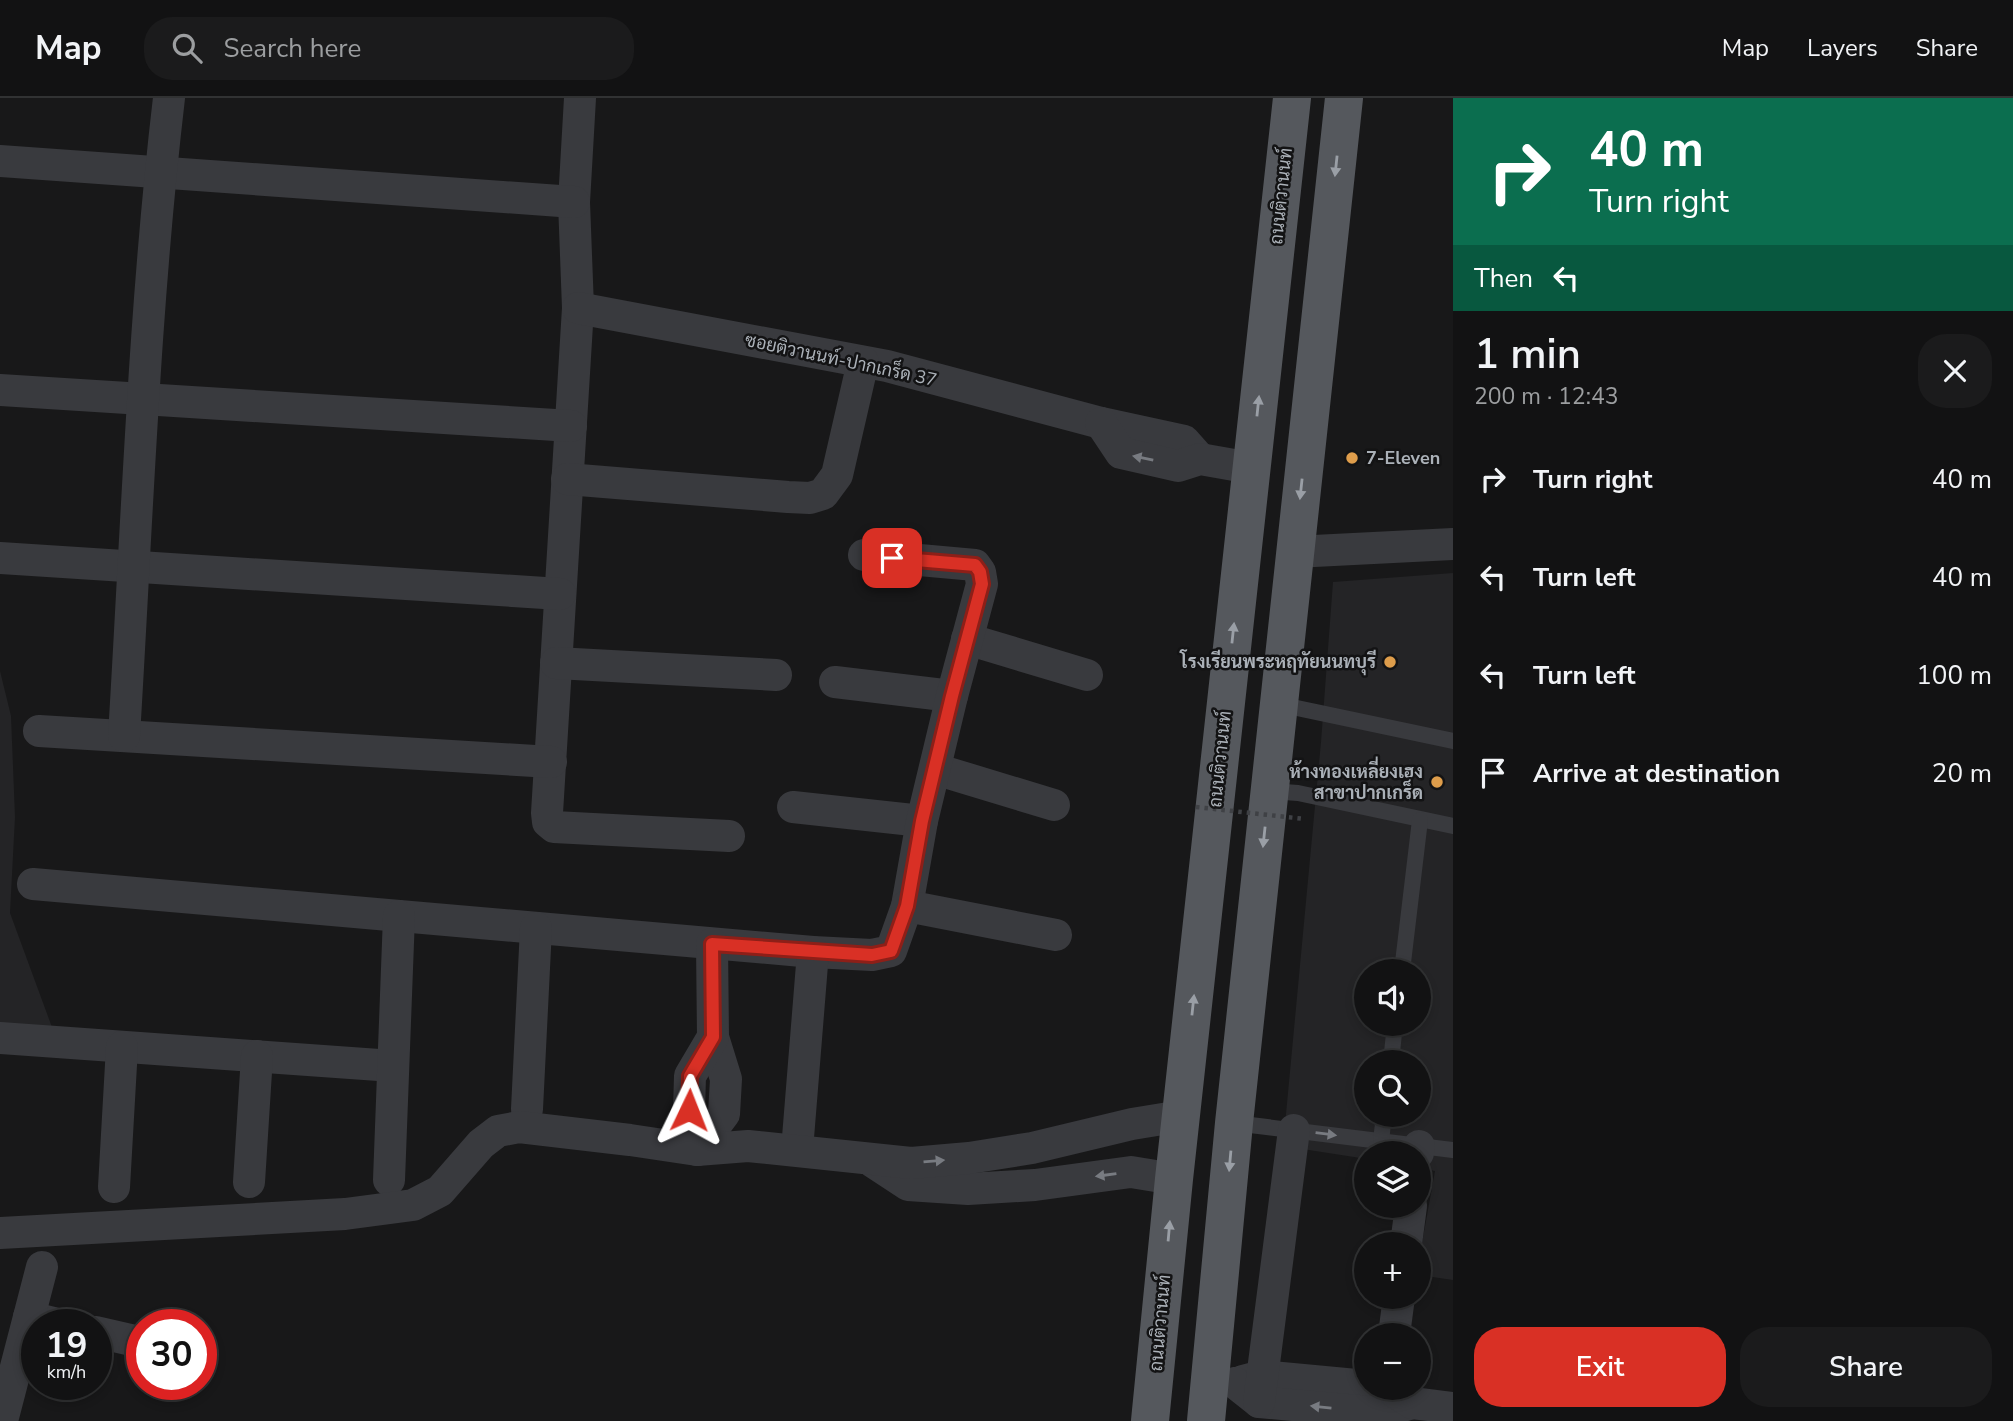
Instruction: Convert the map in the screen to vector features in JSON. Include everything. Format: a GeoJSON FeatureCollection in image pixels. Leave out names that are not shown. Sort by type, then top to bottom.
{"type":"FeatureCollection","features":[{"type":"Feature","properties":{"kind":"main road","name":"ถนนติวานนท์"},"geometry":{"type":"LineString","coordinates":[[1150,1421],[1292,98]]}},
{"type":"Feature","properties":{"kind":"main road"},"geometry":{"type":"LineString","coordinates":[[1206,1421],[1242,1385],[1234,1123],[1344,98]]}},
{"type":"Feature","properties":{"kind":"street"},"geometry":{"type":"LineString","coordinates":[[124,736],[143,399],[160,173],[169,98]]}},
{"type":"Feature","properties":{"kind":"street"},"geometry":{"type":"LineString","coordinates":[[580,98],[574,202],[578,308],[548,822],[554,827],[729,836]]}},
{"type":"Feature","properties":{"kind":"street"},"geometry":{"type":"LineString","coordinates":[[0,161],[574,202]]}},
{"type":"Feature","properties":{"kind":"street","name":"ซอยติวานนท์-ปากเกร็ด 37"},"geometry":{"type":"LineString","coordinates":[[578,308],[887,366],[1101,423],[1184,441],[1200,459],[1251,468]]}},
{"type":"Feature","properties":{"kind":"street"},"geometry":{"type":"LineString","coordinates":[[567,480],[788,497],[810,498],[822,494],[837,475],[863,362]]}},
{"type":"Feature","properties":{"kind":"street"},"geometry":{"type":"LineString","coordinates":[[0,390],[571,426]]}},
{"type":"Feature","properties":{"kind":"street"},"geometry":{"type":"LineString","coordinates":[[1294,552],[1453,544]]}},
{"type":"Feature","properties":{"kind":"street"},"geometry":{"type":"LineString","coordinates":[[33,884],[813,952],[872,955],[891,951],[907,906],[922,821],[982,584],[980,572],[975,565],[864,555]]}},
{"type":"Feature","properties":{"kind":"street"},"geometry":{"type":"LineString","coordinates":[[0,558],[560,594]]}},
{"type":"Feature","properties":{"kind":"street"},"geometry":{"type":"LineString","coordinates":[[967,639],[1087,675]]}},
{"type":"Feature","properties":{"kind":"street"},"geometry":{"type":"LineString","coordinates":[[556,663],[776,675]]}},
{"type":"Feature","properties":{"kind":"street"},"geometry":{"type":"LineString","coordinates":[[835,682],[952,696]]}},
{"type":"Feature","properties":{"kind":"street"},"geometry":{"type":"LineString","coordinates":[[39,731],[551,762]]}},
{"type":"Feature","properties":{"kind":"street"},"geometry":{"type":"LineString","coordinates":[[935,769],[1054,805]]}},
{"type":"Feature","properties":{"kind":"street"},"geometry":{"type":"LineString","coordinates":[[793,807],[922,821]]}},
{"type":"Feature","properties":{"kind":"street"},"geometry":{"type":"LineString","coordinates":[[907,906],[1056,934]]}},
{"type":"Feature","properties":{"kind":"street"},"geometry":{"type":"LineString","coordinates":[[389,1180],[399,916]]}},
{"type":"Feature","properties":{"kind":"street"},"geometry":{"type":"LineString","coordinates":[[527,1109],[536,928]]}},
{"type":"Feature","properties":{"kind":"street"},"geometry":{"type":"LineString","coordinates":[[697,1150],[724,1114],[726,1079],[713,1037],[712,944]]}},
{"type":"Feature","properties":{"kind":"street"},"geometry":{"type":"LineString","coordinates":[[797,1150],[813,952]]}},
{"type":"Feature","properties":{"kind":"street"},"geometry":{"type":"LineString","coordinates":[[0,1038],[393,1066]]}},
{"type":"Feature","properties":{"kind":"street"},"geometry":{"type":"LineString","coordinates":[[114,1187],[122,1046]]}},
{"type":"Feature","properties":{"kind":"street"},"geometry":{"type":"LineString","coordinates":[[249,1182],[257,1056]]}},
{"type":"Feature","properties":{"kind":"street"},"geometry":{"type":"LineString","coordinates":[[0,1233],[345,1214],[413,1205],[440,1191],[481,1144],[498,1131],[519,1127],[697,1150],[748,1146],[911,1163],[969,1158],[1032,1148],[1132,1124],[1181,1116]]}},
{"type":"Feature","properties":{"kind":"street"},"geometry":{"type":"LineString","coordinates":[[1242,1385],[1294,1130]]}},
{"type":"Feature","properties":{"kind":"street"},"geometry":{"type":"LineString","coordinates":[[866,1157],[908,1185],[920,1186],[968,1189],[1035,1185],[1131,1172],[1174,1179]]}},
{"type":"Feature","properties":{"kind":"street"},"geometry":{"type":"LineString","coordinates":[[31,1309],[42,1267]]}},
{"type":"Feature","properties":{"kind":"street"},"geometry":{"type":"LineString","coordinates":[[2,1421],[21,1349]]}},
{"type":"Feature","properties":{"kind":"street"},"geometry":{"type":"LineString","coordinates":[[1242,1385],[1354,1386]]}},
{"type":"Feature","properties":{"kind":"street"},"geometry":{"type":"LineString","coordinates":[[1242,1385],[1381,1413],[1394,1400]]}},
{"type":"Feature","properties":{"kind":"street"},"geometry":{"type":"LineString","coordinates":[[1420,1400],[1453,1408]]}},
{"type":"Feature","properties":{"kind":"lane"},"geometry":{"type":"LineString","coordinates":[[1278,704],[1453,741]]}},
{"type":"Feature","properties":{"kind":"lane"},"geometry":{"type":"LineString","coordinates":[[1269,790],[1298,793],[1453,827]]}},
{"type":"Feature","properties":{"kind":"lane"},"geometry":{"type":"LineString","coordinates":[[1403,959],[1420,820]]}},
{"type":"Feature","properties":{"kind":"lane"},"geometry":{"type":"LineString","coordinates":[[1234,1123],[1381,1141],[1383,1127]]}},
{"type":"Feature","properties":{"kind":"lane"},"geometry":{"type":"LineString","coordinates":[[1431,1150],[1453,1150]]}},
{"type":"Feature","properties":{"kind":"path"},"geometry":{"type":"LineString","coordinates":[[1196,807],[1306,819]]}},
{"type":"Feature","properties":{"kind":"shaded area"},"geometry":{"type":"Polygon","coordinates":[[[1453,573],[1453,1280],[1431,1277],[1431,1232],[1424,1232],[1427,1218],[1431,1218],[1435,1171],[1431,1170],[1431,1141],[1354,1141],[1354,1157],[1283,1146],[1321,742],[1333,582],[1453,573]]]}},
{"type":"Feature","properties":{"kind":"shaded area"},"geometry":{"type":"Polygon","coordinates":[[[0,671],[11,716],[15,817],[10,913],[53,1030],[0,1028],[0,671]]]}},
{"type":"Feature","properties":{"kind":"place","name":"7-Eleven"},"geometry":{"type":"Point","coordinates":[1352,458]}},
{"type":"Feature","properties":{"kind":"place","name":"โรงเรียนพระหฤทัยนนทบุรี"},"geometry":{"type":"Point","coordinates":[1390,662]}},
{"type":"Feature","properties":{"kind":"place","name":"ห้างทองเหลี่ยงเฮง สาขาปากเกร็ด"},"geometry":{"type":"Point","coordinates":[1437,782]}},
{"type":"Feature","properties":{"kind":"route"},"geometry":{"type":"LineString","coordinates":[[689,1110],[690,1076],[713,1037],[712,944],[872,955],[891,951],[907,906],[922,821],[982,584],[980,572],[975,565],[892,558]]}}]}
